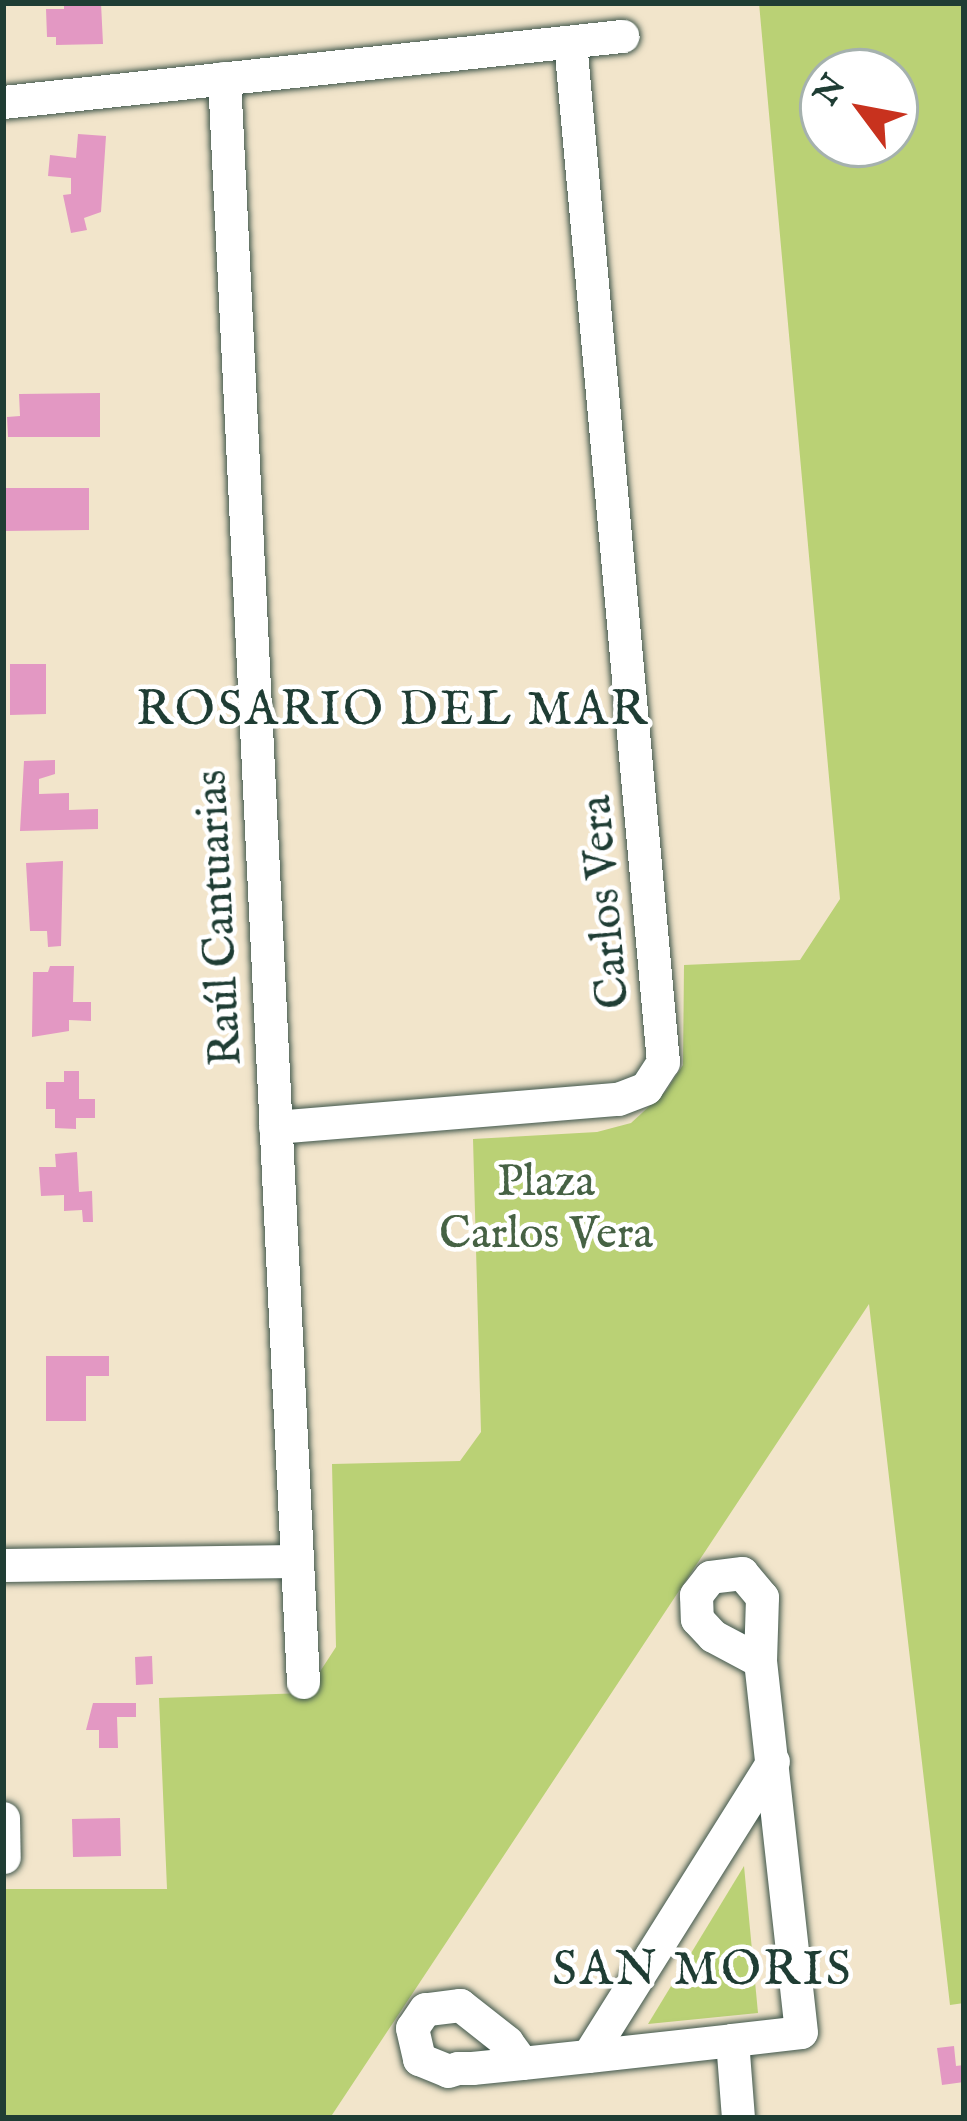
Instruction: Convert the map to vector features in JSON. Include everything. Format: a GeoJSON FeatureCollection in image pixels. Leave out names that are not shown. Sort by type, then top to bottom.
{"type":"FeatureCollection","features":[{"type":"Feature","properties":{"kind":"street"},"geometry":{"type":"LineString","coordinates":[[3,102],[622,36]]}},
{"type":"Feature","properties":{"kind":"street","name":"Carlos Vera"},"geometry":{"type":"LineString","coordinates":[[275,1127],[618,1099],[646,1088],[663,1062],[571,42]]}},
{"type":"Feature","properties":{"kind":"street","name":"Raúl Cantuarias"},"geometry":{"type":"LineString","coordinates":[[224,79],[303,1682]]}},
{"type":"Feature","properties":{"kind":"street"},"geometry":{"type":"LineString","coordinates":[[3,1565],[295,1561]]}},
{"type":"Feature","properties":{"kind":"street"},"geometry":{"type":"LineString","coordinates":[[522,2063],[801,2032],[760,1661]]}},
{"type":"Feature","properties":{"kind":"street"},"geometry":{"type":"LineString","coordinates":[[588,2056],[773,1761]]}},
{"type":"Feature","properties":{"kind":"street"},"geometry":{"type":"LineString","coordinates":[[3,1818],[4,1857]]}},
{"type":"Feature","properties":{"kind":"street"},"geometry":{"type":"LineString","coordinates":[[732,2040],[738,2118]]}},
{"type":"Feature","properties":{"kind":"green space","name":"Plaza Carlos Vera"},"geometry":{"type":"Polygon","coordinates":[[[759,3],[964,3],[964,2003],[950,2005],[869,1304],[330,2118],[3,2118],[3,1889],[167,1889],[159,1698],[306,1693],[336,1647],[332,1464],[460,1461],[481,1432],[473,1139],[597,1132],[631,1123],[666,1091],[683,1065],[684,965],[800,960],[840,899],[759,3]]]}},
{"type":"Feature","properties":{"kind":"green space"},"geometry":{"type":"Polygon","coordinates":[[[744,1866],[758,2013],[648,2024],[744,1866]]]}},
{"type":"Feature","properties":{"kind":"building"},"geometry":{"type":"Polygon","coordinates":[[[64,3],[101,3],[103,44],[56,45],[56,37],[47,37],[46,9],[64,9],[64,3]]]}},
{"type":"Feature","properties":{"kind":"building"},"geometry":{"type":"Polygon","coordinates":[[[78,134],[106,136],[101,212],[84,218],[87,230],[71,233],[63,195],[71,194],[71,178],[48,176],[50,155],[76,158],[78,134]]]}},
{"type":"Feature","properties":{"kind":"building"},"geometry":{"type":"Polygon","coordinates":[[[100,393],[100,437],[8,437],[7,417],[20,416],[19,394],[100,393]]]}},
{"type":"Feature","properties":{"kind":"building"},"geometry":{"type":"Polygon","coordinates":[[[3,488],[89,488],[89,530],[3,531],[3,488]]]}},
{"type":"Feature","properties":{"kind":"building"},"geometry":{"type":"Polygon","coordinates":[[[10,664],[46,664],[46,714],[10,715],[10,664]]]}},
{"type":"Feature","properties":{"kind":"building"},"geometry":{"type":"Polygon","coordinates":[[[55,760],[55,774],[39,779],[39,794],[69,793],[69,810],[98,809],[98,829],[20,831],[24,761],[55,760]]]}},
{"type":"Feature","properties":{"kind":"building"},"geometry":{"type":"Polygon","coordinates":[[[63,861],[61,946],[48,947],[47,931],[30,931],[26,863],[63,861]]]}},
{"type":"Feature","properties":{"kind":"building"},"geometry":{"type":"Polygon","coordinates":[[[50,966],[74,966],[73,1002],[91,1002],[91,1021],[69,1020],[69,1031],[32,1037],[33,972],[48,972],[50,966]]]}},
{"type":"Feature","properties":{"kind":"building"},"geometry":{"type":"Polygon","coordinates":[[[64,1071],[79,1071],[79,1099],[95,1099],[95,1118],[76,1118],[76,1129],[55,1128],[55,1109],[46,1109],[46,1082],[64,1082],[64,1071]]]}},
{"type":"Feature","properties":{"kind":"building"},"geometry":{"type":"Polygon","coordinates":[[[77,1152],[79,1192],[92,1191],[93,1222],[83,1222],[82,1210],[64,1211],[64,1195],[41,1196],[39,1167],[56,1167],[55,1154],[77,1152]]]}},
{"type":"Feature","properties":{"kind":"building"},"geometry":{"type":"Polygon","coordinates":[[[46,1356],[109,1356],[109,1376],[86,1376],[86,1421],[46,1421],[46,1356]]]}},
{"type":"Feature","properties":{"kind":"building"},"geometry":{"type":"Polygon","coordinates":[[[152,1656],[153,1684],[136,1685],[135,1657],[152,1656]]]}},
{"type":"Feature","properties":{"kind":"building"},"geometry":{"type":"Polygon","coordinates":[[[93,1703],[136,1703],[136,1717],[117,1717],[118,1748],[99,1748],[99,1730],[86,1730],[93,1703]]]}},
{"type":"Feature","properties":{"kind":"building"},"geometry":{"type":"Polygon","coordinates":[[[120,1818],[121,1856],[73,1857],[72,1819],[120,1818]]]}},
{"type":"Feature","properties":{"kind":"building"},"geometry":{"type":"Polygon","coordinates":[[[954,2046],[956,2066],[964,2065],[964,2082],[942,2085],[937,2048],[954,2046]]]}},
{"type":"Feature","properties":{"kind":"district","name":"ROSARIO DEL MAR"},"geometry":{"type":"Point","coordinates":[393,712]}},
{"type":"Feature","properties":{"kind":"district","name":"SAN MORIS"},"geometry":{"type":"Point","coordinates":[703,1972]}}]}
